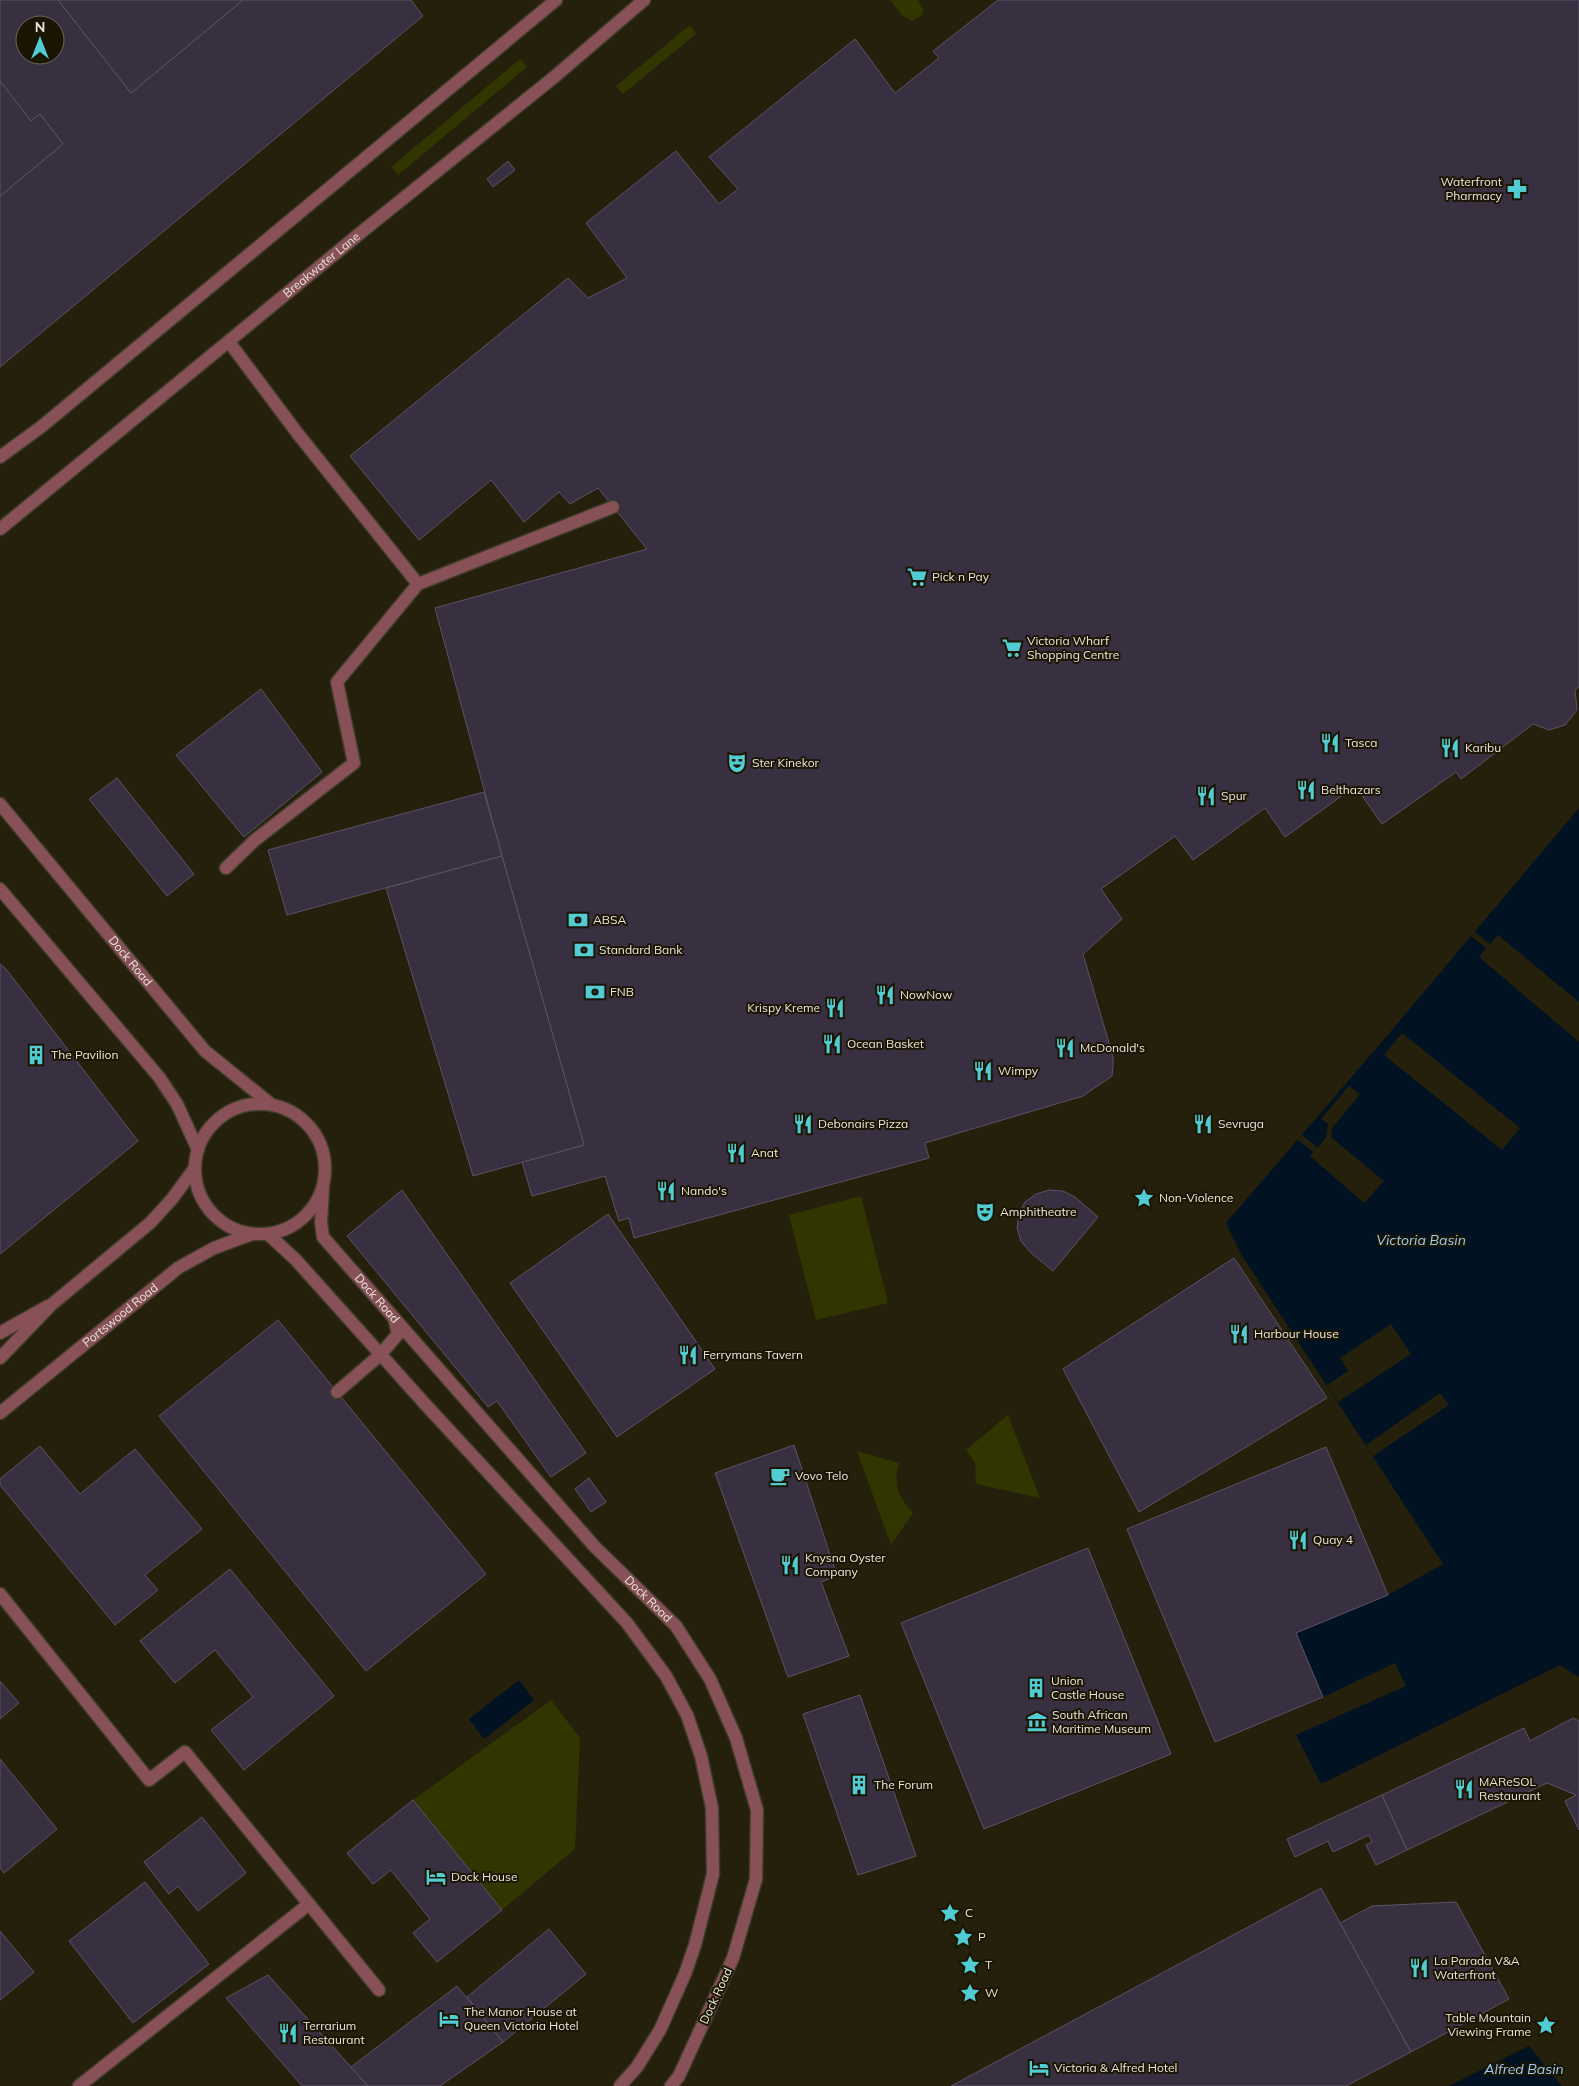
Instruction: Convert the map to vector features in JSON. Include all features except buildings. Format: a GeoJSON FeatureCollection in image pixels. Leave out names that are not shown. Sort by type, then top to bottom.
{"type":"FeatureCollection","features":[{"type":"Feature","properties":{"kind":"street"},"geometry":{"type":"LineString","coordinates":[[0,457],[48,421],[556,0]]}},
{"type":"Feature","properties":{"kind":"street","name":"Breakwater Lane"},"geometry":{"type":"LineString","coordinates":[[0,529],[371,224],[553,78],[644,0]]}},
{"type":"Feature","properties":{"kind":"street"},"geometry":{"type":"LineString","coordinates":[[229,342],[298,434],[418,584]]}},
{"type":"Feature","properties":{"kind":"street"},"geometry":{"type":"LineString","coordinates":[[226,868],[255,840],[354,763],[337,682],[418,584],[613,507]]}},
{"type":"Feature","properties":{"kind":"street","name":"Dock Road"},"geometry":{"type":"LineString","coordinates":[[0,804],[205,1051],[272,1105]]}},
{"type":"Feature","properties":{"kind":"street"},"geometry":{"type":"LineString","coordinates":[[0,889],[159,1077],[177,1104],[198,1150]]}},
{"type":"Feature","properties":{"kind":"street"},"geometry":{"type":"LineString","coordinates":[[254,1104],[284,1108],[305,1121],[316,1134],[325,1160],[326,1174],[323,1188],[315,1205],[302,1219],[286,1228],[268,1234],[252,1234],[230,1227],[211,1212],[199,1192],[194,1169],[198,1150],[206,1133],[225,1114],[240,1107],[254,1104]]}},
{"type":"Feature","properties":{"kind":"street"},"geometry":{"type":"LineString","coordinates":[[0,1358],[51,1305],[150,1223],[172,1199],[194,1169]]}},
{"type":"Feature","properties":{"kind":"street","name":"Dock Road"},"geometry":{"type":"LineString","coordinates":[[323,1188],[321,1222],[324,1237],[595,1547],[676,1626],[710,1679],[736,1738],[757,1810],[756,1879],[733,1958],[679,2076],[671,2086]]}},
{"type":"Feature","properties":{"kind":"street","name":"Portswood Road"},"geometry":{"type":"LineString","coordinates":[[0,1413],[178,1268],[214,1248],[252,1234]]}},
{"type":"Feature","properties":{"kind":"street"},"geometry":{"type":"LineString","coordinates":[[268,1234],[296,1260],[380,1355],[627,1623],[666,1676],[687,1715],[700,1756],[712,1808],[713,1874],[695,1945],[685,1974],[660,2030],[637,2067],[620,2086]]}},
{"type":"Feature","properties":{"kind":"street"},"geometry":{"type":"LineString","coordinates":[[0,1333],[51,1305]]}},
{"type":"Feature","properties":{"kind":"street"},"geometry":{"type":"LineString","coordinates":[[337,1392],[380,1355],[398,1334],[394,1318]]}},
{"type":"Feature","properties":{"kind":"street"},"geometry":{"type":"LineString","coordinates":[[0,1594],[149,1780],[184,1752],[379,1990]]}},
{"type":"Feature","properties":{"kind":"street"},"geometry":{"type":"LineString","coordinates":[[79,2086],[309,1904]]}},
{"type":"Feature","properties":{"kind":"green space"},"geometry":{"type":"Polygon","coordinates":[[[890,0],[918,0],[923,9],[922,15],[912,21],[902,15],[890,0]]]}},
{"type":"Feature","properties":{"kind":"green space"},"geometry":{"type":"Polygon","coordinates":[[[690,25],[696,34],[623,94],[616,86],[690,25]]]}},
{"type":"Feature","properties":{"kind":"green space"},"geometry":{"type":"Polygon","coordinates":[[[520,59],[527,67],[398,175],[391,167],[520,59]]]}},
{"type":"Feature","properties":{"kind":"green space"},"geometry":{"type":"Polygon","coordinates":[[[861,1196],[888,1303],[816,1320],[789,1215],[861,1196]]]}},
{"type":"Feature","properties":{"kind":"green space"},"geometry":{"type":"Polygon","coordinates":[[[1008,1415],[1040,1498],[976,1484],[975,1463],[966,1450],[1008,1415]]]}},
{"type":"Feature","properties":{"kind":"green space"},"geometry":{"type":"Polygon","coordinates":[[[857,1451],[899,1463],[897,1471],[898,1490],[900,1496],[913,1513],[891,1545],[857,1451]]]}},
{"type":"Feature","properties":{"kind":"green space"},"geometry":{"type":"Polygon","coordinates":[[[551,1700],[580,1738],[575,1849],[502,1910],[413,1800],[551,1700]]]}},
{"type":"Feature","properties":{"kind":"water","name":"Victoria Basin"},"geometry":{"type":"Polygon","coordinates":[[[1579,808],[1579,1677],[1560,1665],[1321,1784],[1296,1735],[1406,1686],[1395,1663],[1323,1697],[1296,1633],[1388,1595],[1443,1564],[1241,1254],[1226,1223],[1579,808]]]}},
{"type":"Feature","properties":{"kind":"water"},"geometry":{"type":"Polygon","coordinates":[[[519,1680],[534,1700],[484,1739],[469,1719],[519,1680]]]}},
{"type":"Feature","properties":{"kind":"water","name":"Alfred Basin"},"geometry":{"type":"Polygon","coordinates":[[[1529,2046],[1562,2086],[1449,2086],[1529,2046]]]}},
{"type":"Feature","properties":{"kind":"pier"},"geometry":{"type":"Polygon","coordinates":[[[1475,932],[1490,944],[1498,935],[1579,1002],[1579,1042],[1479,957],[1486,948],[1471,936],[1475,932]]]}},
{"type":"Feature","properties":{"kind":"pier"},"geometry":{"type":"Polygon","coordinates":[[[1402,1033],[1520,1128],[1502,1150],[1384,1055],[1402,1033]]]}},
{"type":"Feature","properties":{"kind":"pier"},"geometry":{"type":"Polygon","coordinates":[[[1349,1086],[1360,1094],[1332,1128],[1331,1137],[1384,1181],[1364,1203],[1310,1156],[1313,1152],[1298,1140],[1302,1135],[1318,1148],[1326,1137],[1328,1124],[1321,1119],[1349,1086]]]}},
{"type":"Feature","properties":{"kind":"pier"},"geometry":{"type":"Polygon","coordinates":[[[1391,1324],[1411,1354],[1338,1402],[1327,1385],[1348,1371],[1340,1358],[1391,1324]]]}},
{"type":"Feature","properties":{"kind":"pier"},"geometry":{"type":"Polygon","coordinates":[[[1440,1393],[1449,1405],[1373,1456],[1366,1445],[1440,1393]]]}},
{"type":"Feature","properties":{"kind":"place","name":"Waterfront Pharmacy"},"geometry":{"type":"Point","coordinates":[1517,189]}},
{"type":"Feature","properties":{"kind":"place","name":"Pick n Pay"},"geometry":{"type":"Point","coordinates":[917,577]}},
{"type":"Feature","properties":{"kind":"place","name":"Victoria Wharf Shopping Centre"},"geometry":{"type":"Point","coordinates":[1012,648]}},
{"type":"Feature","properties":{"kind":"place","name":"Tasca"},"geometry":{"type":"Point","coordinates":[1330,743]}},
{"type":"Feature","properties":{"kind":"place","name":"Karibu"},"geometry":{"type":"Point","coordinates":[1450,748]}},
{"type":"Feature","properties":{"kind":"place","name":"Ster Kinekor"},"geometry":{"type":"Point","coordinates":[737,763]}},
{"type":"Feature","properties":{"kind":"place","name":"Belthazars"},"geometry":{"type":"Point","coordinates":[1306,790]}},
{"type":"Feature","properties":{"kind":"place","name":"Spur"},"geometry":{"type":"Point","coordinates":[1206,796]}},
{"type":"Feature","properties":{"kind":"place","name":"ABSA"},"geometry":{"type":"Point","coordinates":[578,920]}},
{"type":"Feature","properties":{"kind":"place","name":"Standard Bank"},"geometry":{"type":"Point","coordinates":[584,950]}},
{"type":"Feature","properties":{"kind":"place","name":"FNB"},"geometry":{"type":"Point","coordinates":[595,992]}},
{"type":"Feature","properties":{"kind":"place","name":"NowNow"},"geometry":{"type":"Point","coordinates":[885,995]}},
{"type":"Feature","properties":{"kind":"place","name":"Krispy Kreme"},"geometry":{"type":"Point","coordinates":[835,1008]}},
{"type":"Feature","properties":{"kind":"place","name":"Ocean Basket"},"geometry":{"type":"Point","coordinates":[832,1044]}},
{"type":"Feature","properties":{"kind":"place","name":"McDonald's"},"geometry":{"type":"Point","coordinates":[1065,1048]}},
{"type":"Feature","properties":{"kind":"place","name":"The Pavilion"},"geometry":{"type":"Point","coordinates":[36,1055]}},
{"type":"Feature","properties":{"kind":"place","name":"Wimpy"},"geometry":{"type":"Point","coordinates":[983,1071]}},
{"type":"Feature","properties":{"kind":"place","name":"Debonairs Pizza"},"geometry":{"type":"Point","coordinates":[803,1124]}},
{"type":"Feature","properties":{"kind":"place","name":"Sevruga"},"geometry":{"type":"Point","coordinates":[1203,1124]}},
{"type":"Feature","properties":{"kind":"place","name":"Anat"},"geometry":{"type":"Point","coordinates":[736,1153]}},
{"type":"Feature","properties":{"kind":"place","name":"Nando's"},"geometry":{"type":"Point","coordinates":[666,1191]}},
{"type":"Feature","properties":{"kind":"place","name":"Non-Violence"},"geometry":{"type":"Point","coordinates":[1144,1198]}},
{"type":"Feature","properties":{"kind":"place","name":"Amphitheatre"},"geometry":{"type":"Point","coordinates":[985,1212]}},
{"type":"Feature","properties":{"kind":"place","name":"Harbour House"},"geometry":{"type":"Point","coordinates":[1239,1334]}},
{"type":"Feature","properties":{"kind":"place","name":"Ferrymans Tavern"},"geometry":{"type":"Point","coordinates":[688,1355]}},
{"type":"Feature","properties":{"kind":"place","name":"Vovo Telo"},"geometry":{"type":"Point","coordinates":[780,1476]}},
{"type":"Feature","properties":{"kind":"place","name":"Quay 4"},"geometry":{"type":"Point","coordinates":[1298,1540]}},
{"type":"Feature","properties":{"kind":"place","name":"Knysna Oyster Company"},"geometry":{"type":"Point","coordinates":[790,1565]}},
{"type":"Feature","properties":{"kind":"place","name":"Union Castle House"},"geometry":{"type":"Point","coordinates":[1036,1688]}},
{"type":"Feature","properties":{"kind":"place","name":"South African Maritime Museum"},"geometry":{"type":"Point","coordinates":[1037,1722]}},
{"type":"Feature","properties":{"kind":"place","name":"The Forum"},"geometry":{"type":"Point","coordinates":[859,1785]}},
{"type":"Feature","properties":{"kind":"place","name":"MAReSOL Restaurant"},"geometry":{"type":"Point","coordinates":[1464,1789]}},
{"type":"Feature","properties":{"kind":"place","name":"Dock House"},"geometry":{"type":"Point","coordinates":[436,1877]}},
{"type":"Feature","properties":{"kind":"place","name":"C"},"geometry":{"type":"Point","coordinates":[950,1913]}},
{"type":"Feature","properties":{"kind":"place","name":"P"},"geometry":{"type":"Point","coordinates":[963,1937]}},
{"type":"Feature","properties":{"kind":"place","name":"T"},"geometry":{"type":"Point","coordinates":[970,1965]}},
{"type":"Feature","properties":{"kind":"place","name":"La Parada V&A Waterfront"},"geometry":{"type":"Point","coordinates":[1419,1968]}},
{"type":"Feature","properties":{"kind":"place","name":"W"},"geometry":{"type":"Point","coordinates":[970,1993]}},
{"type":"Feature","properties":{"kind":"place","name":"The Manor House at Queen Victoria Hotel"},"geometry":{"type":"Point","coordinates":[449,2019]}},
{"type":"Feature","properties":{"kind":"place","name":"Table Mountain Viewing Frame"},"geometry":{"type":"Point","coordinates":[1546,2025]}},
{"type":"Feature","properties":{"kind":"place","name":"Terrarium Restaurant"},"geometry":{"type":"Point","coordinates":[288,2033]}},
{"type":"Feature","properties":{"kind":"place","name":"Victoria & Alfred Hotel"},"geometry":{"type":"Point","coordinates":[1039,2068]}}]}
